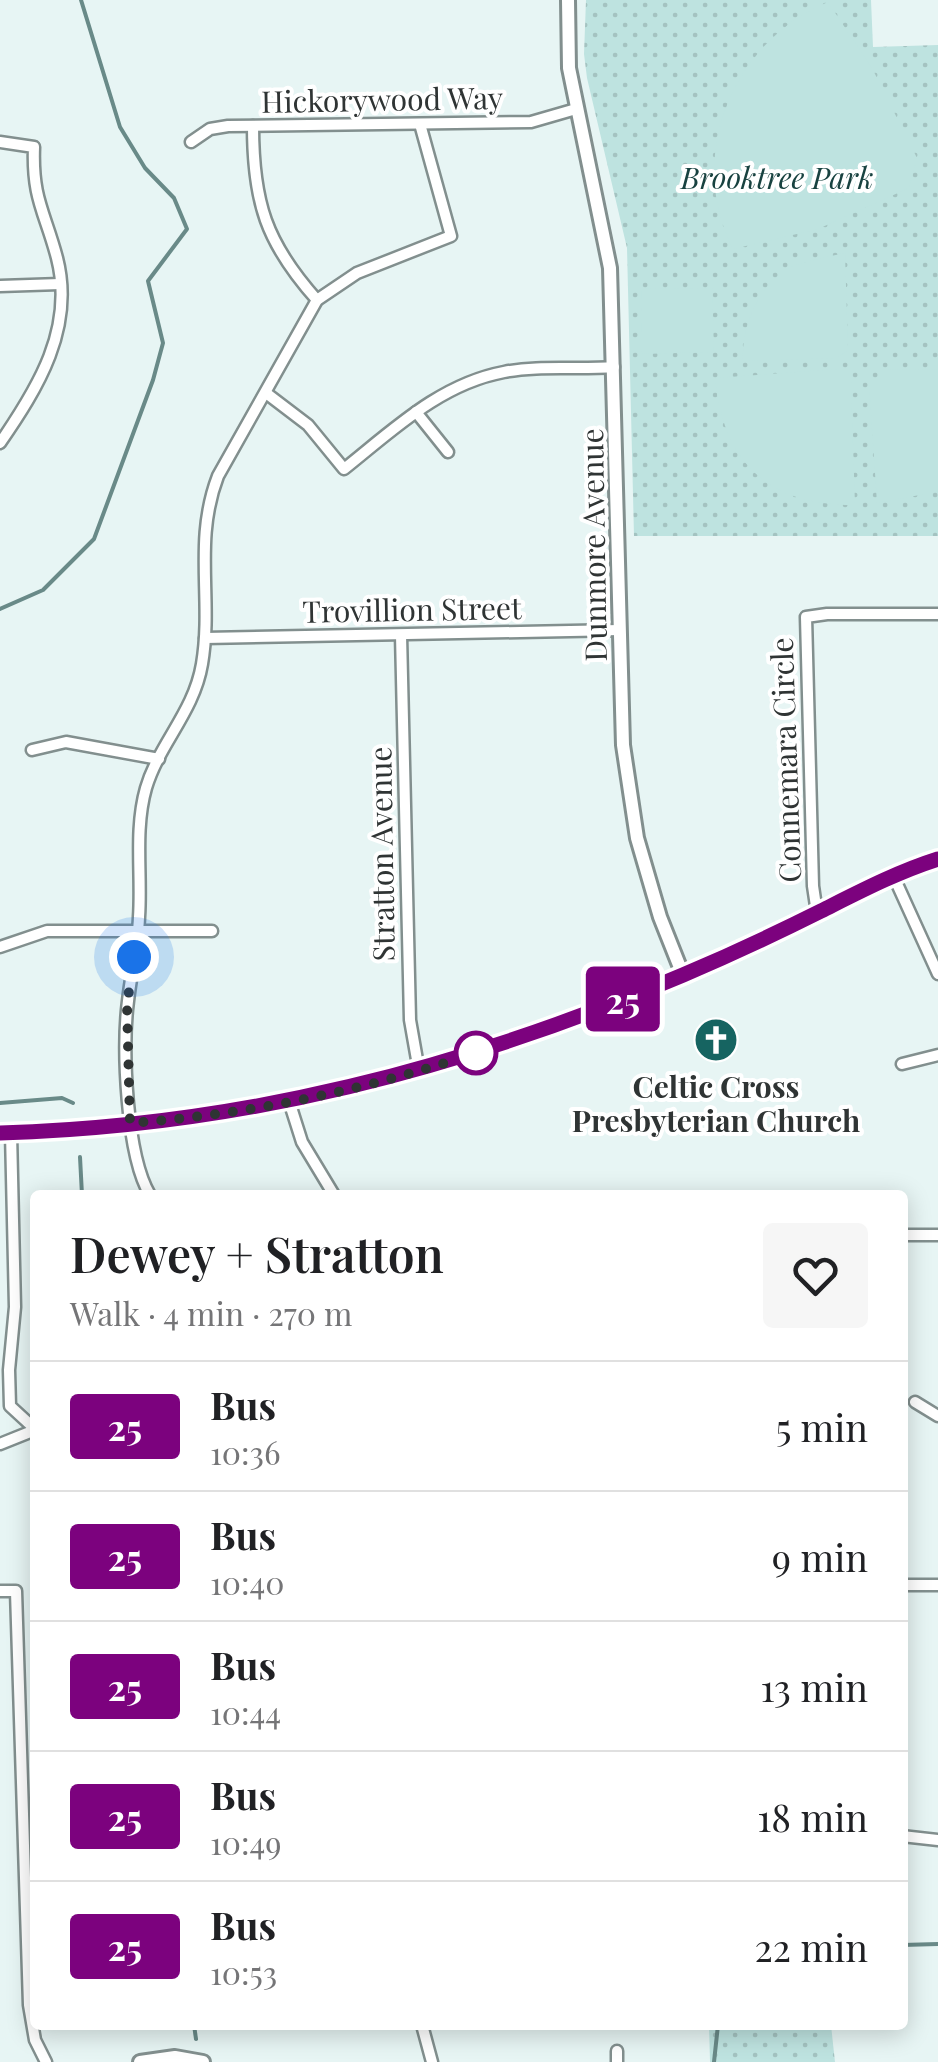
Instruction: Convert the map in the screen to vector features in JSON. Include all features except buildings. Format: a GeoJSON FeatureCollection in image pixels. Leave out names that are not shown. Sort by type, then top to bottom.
{"type":"FeatureCollection","features":[{"type":"Feature","properties":{"kind":"main road"},"geometry":{"type":"LineString","coordinates":[[6,1133],[238,1112],[419,1071],[579,1017],[683,975],[894,875],[938,859]]}},
{"type":"Feature","properties":{"kind":"street","name":"Dunmore Avenue"},"geometry":{"type":"LineString","coordinates":[[568,0],[576,109],[608,248],[623,745],[631,807],[649,883],[683,975]]}},
{"type":"Feature","properties":{"kind":"street","name":"Hickorywood Way"},"geometry":{"type":"LineString","coordinates":[[191,142],[219,127],[531,122],[576,109]]}},
{"type":"Feature","properties":{"kind":"street"},"geometry":{"type":"LineString","coordinates":[[147,1190],[133,1151],[127,1005],[138,930],[141,806],[158,758],[192,702],[205,638],[207,506],[218,476],[317,300],[357,273],[450,236],[420,124]]}},
{"type":"Feature","properties":{"kind":"street"},"geometry":{"type":"LineString","coordinates":[[253,126],[255,176],[264,216],[290,270],[317,300]]}},
{"type":"Feature","properties":{"kind":"street"},"geometry":{"type":"LineString","coordinates":[[0,142],[34,147],[36,196],[58,262],[61,310],[52,356],[31,398],[0,442]]}},
{"type":"Feature","properties":{"kind":"street"},"geometry":{"type":"LineString","coordinates":[[0,286],[60,284]]}},
{"type":"Feature","properties":{"kind":"street"},"geometry":{"type":"LineString","coordinates":[[266,392],[301,417],[344,469],[416,412],[473,380],[503,372],[614,367]]}},
{"type":"Feature","properties":{"kind":"street"},"geometry":{"type":"LineString","coordinates":[[416,412],[448,452]]}},
{"type":"Feature","properties":{"kind":"street","name":"Connemara Circle"},"geometry":{"type":"LineString","coordinates":[[817,913],[812,868],[806,617],[938,614]]}},
{"type":"Feature","properties":{"kind":"street","name":"Trovillion Street"},"geometry":{"type":"LineString","coordinates":[[205,638],[620,630]]}},
{"type":"Feature","properties":{"kind":"street","name":"Stratton Avenue"},"geometry":{"type":"LineString","coordinates":[[401,635],[410,1020],[419,1071]]}},
{"type":"Feature","properties":{"kind":"street"},"geometry":{"type":"LineString","coordinates":[[32,750],[66,742],[158,758]]}},
{"type":"Feature","properties":{"kind":"street"},"geometry":{"type":"LineString","coordinates":[[894,875],[938,974]]}},
{"type":"Feature","properties":{"kind":"street"},"geometry":{"type":"LineString","coordinates":[[0,947],[47,931],[212,931]]}},
{"type":"Feature","properties":{"kind":"street"},"geometry":{"type":"LineString","coordinates":[[902,1064],[938,1055]]}},
{"type":"Feature","properties":{"kind":"street"},"geometry":{"type":"LineString","coordinates":[[289,1101],[302,1142],[331,1190]]}},
{"type":"Feature","properties":{"kind":"street"},"geometry":{"type":"LineString","coordinates":[[6,1133],[15,1307],[10,1406],[30,1425]]}},
{"type":"Feature","properties":{"kind":"street"},"geometry":{"type":"LineString","coordinates":[[908,1235],[938,1235]]}},
{"type":"Feature","properties":{"kind":"street"},"geometry":{"type":"LineString","coordinates":[[915,1402],[938,1416]]}},
{"type":"Feature","properties":{"kind":"street"},"geometry":{"type":"LineString","coordinates":[[0,1444],[30,1432]]}},
{"type":"Feature","properties":{"kind":"street"},"geometry":{"type":"LineString","coordinates":[[908,1585],[938,1585]]}},
{"type":"Feature","properties":{"kind":"street"},"geometry":{"type":"LineString","coordinates":[[0,1591],[16,1591],[30,2011]]}},
{"type":"Feature","properties":{"kind":"street"},"geometry":{"type":"LineString","coordinates":[[908,1837],[938,1840]]}},
{"type":"Feature","properties":{"kind":"street"},"geometry":{"type":"LineString","coordinates":[[33,2030],[46,2062]]}},
{"type":"Feature","properties":{"kind":"street"},"geometry":{"type":"LineString","coordinates":[[423,2030],[432,2062]]}},
{"type":"Feature","properties":{"kind":"street"},"geometry":{"type":"LineString","coordinates":[[140,2062],[175,2058],[203,2062]]}},
{"type":"Feature","properties":{"kind":"green space","name":"Brooktree Park"},"geometry":{"type":"Polygon","coordinates":[[[586,0],[871,0],[873,47],[938,45],[938,536],[634,536],[627,248],[587,78],[586,0]]]}},
{"type":"Feature","properties":{"kind":"green space"},"geometry":{"type":"Polygon","coordinates":[[[828,2],[873,70],[917,158],[909,188],[818,229],[733,249],[719,213],[714,177],[717,140],[727,105],[766,44],[795,20],[828,2]]]}},
{"type":"Feature","properties":{"kind":"green space"},"geometry":{"type":"Polygon","coordinates":[[[845,253],[848,350],[837,358],[743,361],[749,321],[770,284],[791,267],[845,253]]]}},
{"type":"Feature","properties":{"kind":"green space"},"geometry":{"type":"Polygon","coordinates":[[[712,288],[714,352],[642,354],[641,289],[712,288]]]}},
{"type":"Feature","properties":{"kind":"green space"},"geometry":{"type":"Polygon","coordinates":[[[838,369],[851,382],[855,505],[798,498],[756,474],[728,434],[715,378],[838,369]]]}},
{"type":"Feature","properties":{"kind":"green space"},"geometry":{"type":"Polygon","coordinates":[[[887,369],[938,370],[938,487],[925,494],[877,503],[869,385],[887,369]]]}},
{"type":"Feature","properties":{"kind":"green space"},"geometry":{"type":"Polygon","coordinates":[[[709,2030],[832,2030],[835,2062],[710,2062],[709,2030]]]}},
{"type":"Feature","properties":{"kind":"waterway"},"geometry":{"type":"LineString","coordinates":[[0,609],[43,590],[94,539],[163,343],[148,281],[187,229],[174,198],[145,168],[120,127],[81,0]]}},
{"type":"Feature","properties":{"kind":"waterway"},"geometry":{"type":"LineString","coordinates":[[0,1103],[62,1098],[73,1103]]}},
{"type":"Feature","properties":{"kind":"waterway"},"geometry":{"type":"LineString","coordinates":[[80,1157],[82,1190]]}},
{"type":"Feature","properties":{"kind":"waterway"},"geometry":{"type":"LineString","coordinates":[[908,1945],[938,1944]]}},
{"type":"Feature","properties":{"kind":"waterway"},"geometry":{"type":"LineString","coordinates":[[195,2030],[196,2039]]}},
{"type":"Feature","properties":{"kind":"waterway"},"geometry":{"type":"LineString","coordinates":[[714,2062],[717,2030]]}},
{"type":"Feature","properties":{"kind":"bus line","name":"25"},"geometry":{"type":"LineString","coordinates":[[0,1133],[238,1112],[419,1071],[633,996],[762,940],[894,875],[938,859]]}},
{"type":"Feature","properties":{"kind":"place","name":"Celtic Cross Presbyterian Church"},"geometry":{"type":"Point","coordinates":[716,1040]}},
{"type":"Feature","properties":{"kind":"route"},"geometry":{"type":"LineString","coordinates":[[134,957],[127,1005],[130,1123],[238,1112],[419,1071],[476,1053]]}}]}
